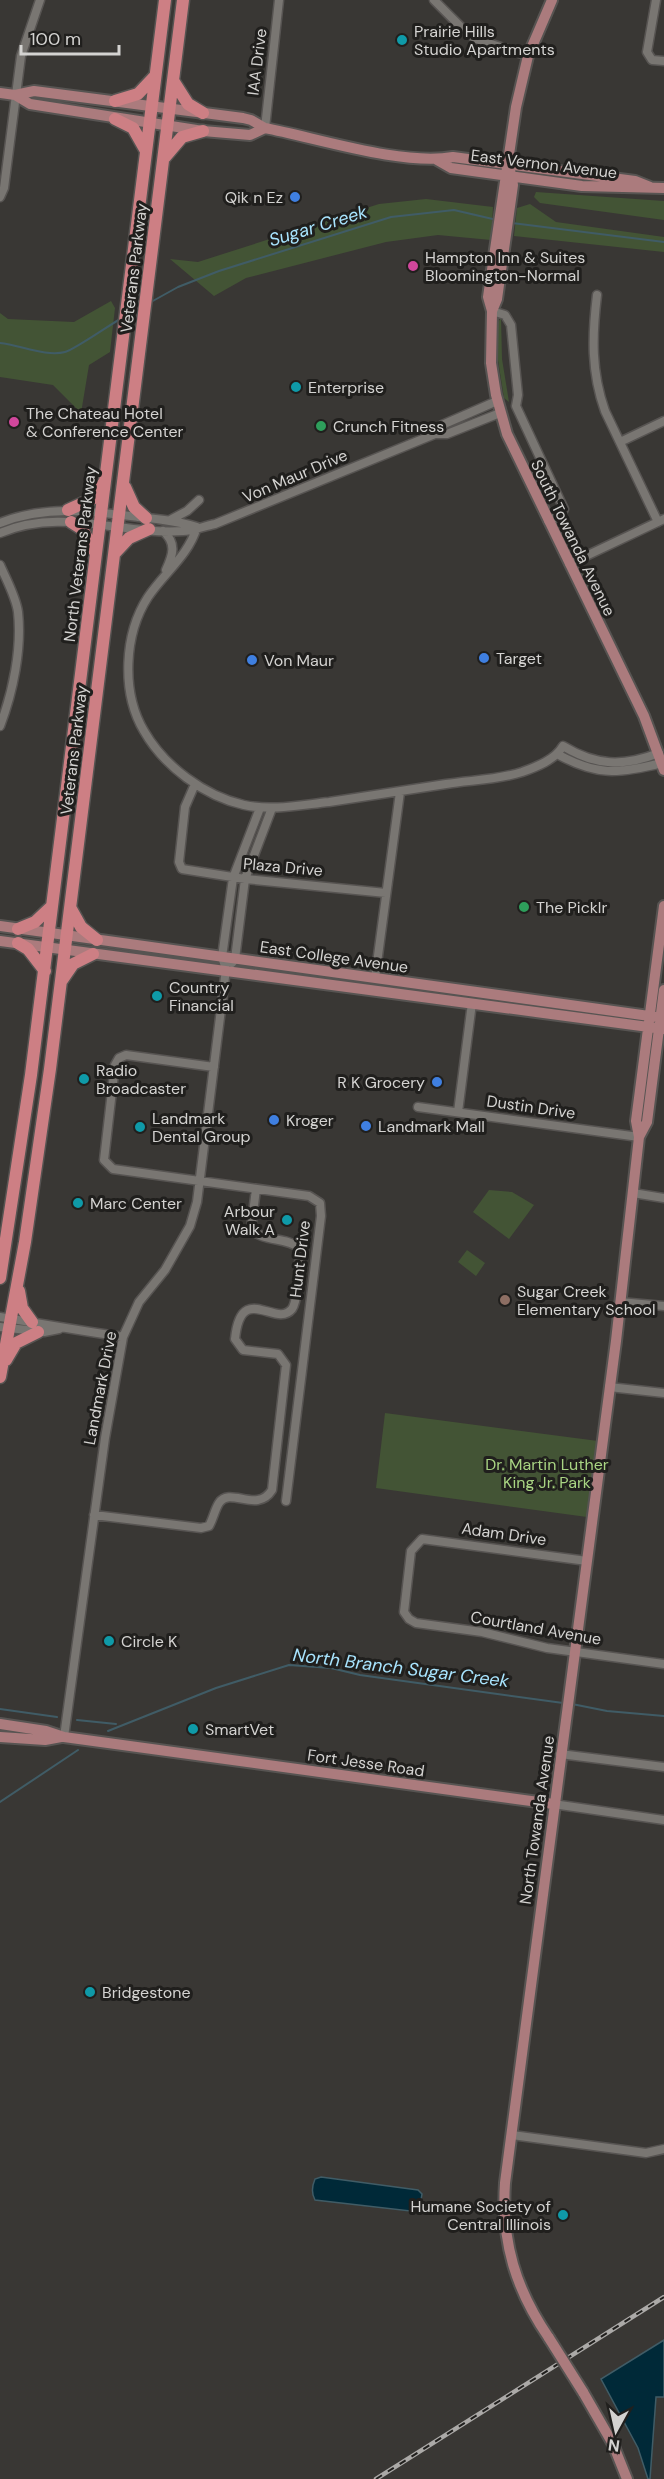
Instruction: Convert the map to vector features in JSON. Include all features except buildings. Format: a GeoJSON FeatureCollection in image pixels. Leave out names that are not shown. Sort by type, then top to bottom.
{"type":"FeatureCollection","features":[{"type":"Feature","properties":{"kind":"highway","name":"North Veterans Parkway"},"geometry":{"type":"LineString","coordinates":[[49,933],[165,0]]}},
{"type":"Feature","properties":{"kind":"highway"},"geometry":{"type":"LineString","coordinates":[[168,126],[183,0]]}},
{"type":"Feature","properties":{"kind":"highway"},"geometry":{"type":"LineString","coordinates":[[115,101],[138,94],[156,75]]}},
{"type":"Feature","properties":{"kind":"highway"},"geometry":{"type":"LineString","coordinates":[[173,80],[188,104],[203,113]]}},
{"type":"Feature","properties":{"kind":"highway"},"geometry":{"type":"LineString","coordinates":[[115,118],[133,128],[147,151]]}},
{"type":"Feature","properties":{"kind":"highway","name":"Veterans Parkway"},"geometry":{"type":"LineString","coordinates":[[1,1371],[5,1323],[18,1282],[39,1151],[62,981],[168,126]]}},
{"type":"Feature","properties":{"kind":"highway"},"geometry":{"type":"LineString","coordinates":[[164,158],[182,137],[203,131]]}},
{"type":"Feature","properties":{"kind":"highway"},"geometry":{"type":"LineString","coordinates":[[96,555],[88,535],[70,516],[92,499],[105,480]]}},
{"type":"Feature","properties":{"kind":"highway"},"geometry":{"type":"LineString","coordinates":[[115,554],[129,538],[147,524],[134,507],[123,484]]}},
{"type":"Feature","properties":{"kind":"highway"},"geometry":{"type":"LineString","coordinates":[[18,929],[35,922],[52,906]]}},
{"type":"Feature","properties":{"kind":"highway"},"geometry":{"type":"LineString","coordinates":[[71,909],[81,927],[97,940]]}},
{"type":"Feature","properties":{"kind":"highway"},"geometry":{"type":"LineString","coordinates":[[0,1278],[25,1121],[49,933]]}},
{"type":"Feature","properties":{"kind":"highway"},"geometry":{"type":"LineString","coordinates":[[18,943],[28,949],[45,971]]}},
{"type":"Feature","properties":{"kind":"highway"},"geometry":{"type":"LineString","coordinates":[[62,981],[74,964],[93,954]]}},
{"type":"Feature","properties":{"kind":"highway"},"geometry":{"type":"LineString","coordinates":[[1,1371],[16,1343],[35,1327],[22,1308],[18,1282]]}},
{"type":"Feature","properties":{"kind":"main road","name":"South Towanda Avenue"},"geometry":{"type":"LineString","coordinates":[[552,0],[528,56],[516,107],[501,233],[497,299],[492,311],[490,353],[499,408],[512,447],[644,716],[662,762]]}},
{"type":"Feature","properties":{"kind":"main road","name":"East Vernon Avenue"},"geometry":{"type":"LineString","coordinates":[[15,95],[34,91],[203,113],[251,120],[265,128],[363,150],[437,160],[453,157],[509,172],[599,187],[664,188]]}},
{"type":"Feature","properties":{"kind":"main road"},"geometry":{"type":"LineString","coordinates":[[0,93],[15,95]]}},
{"type":"Feature","properties":{"kind":"main road","name":"East Vernon Avenue"},"geometry":{"type":"LineString","coordinates":[[15,95],[30,104],[203,131],[250,135],[265,128]]}},
{"type":"Feature","properties":{"kind":"main road"},"geometry":{"type":"LineString","coordinates":[[657,1023],[664,906]]}},
{"type":"Feature","properties":{"kind":"main road","name":"East College Avenue"},"geometry":{"type":"LineString","coordinates":[[0,926],[428,985],[657,1023]]}},
{"type":"Feature","properties":{"kind":"main road","name":"East College Avenue"},"geometry":{"type":"LineString","coordinates":[[0,940],[93,954],[226,969],[364,990],[657,1023]]}},
{"type":"Feature","properties":{"kind":"main road"},"geometry":{"type":"LineString","coordinates":[[364,990],[375,982],[412,987],[428,985]]}},
{"type":"Feature","properties":{"kind":"main road"},"geometry":{"type":"LineString","coordinates":[[657,1023],[664,990]]}},
{"type":"Feature","properties":{"kind":"main road","name":"North Towanda Avenue"},"geometry":{"type":"LineString","coordinates":[[627,2479],[613,2444],[516,2280],[506,2238],[504,2203],[620,1302],[639,1137],[636,1121],[657,1023]]}},
{"type":"Feature","properties":{"kind":"main road","name":"Fort Jesse Road"},"geometry":{"type":"LineString","coordinates":[[0,1724],[46,1731],[64,1737],[554,1804]]}},
{"type":"Feature","properties":{"kind":"main road","name":"Fort Jesse Road"},"geometry":{"type":"LineString","coordinates":[[0,1737],[45,1740],[64,1737]]}},
{"type":"Feature","properties":{"kind":"street"},"geometry":{"type":"LineString","coordinates":[[0,197],[4,188],[15,95],[24,43],[34,23],[40,0]]}},
{"type":"Feature","properties":{"kind":"street","name":"IAA Drive"},"geometry":{"type":"LineString","coordinates":[[265,128],[279,0]]}},
{"type":"Feature","properties":{"kind":"street"},"geometry":{"type":"LineString","coordinates":[[434,0],[476,39],[528,56]]}},
{"type":"Feature","properties":{"kind":"street"},"geometry":{"type":"LineString","coordinates":[[656,0],[647,52],[651,58],[664,61]]}},
{"type":"Feature","properties":{"kind":"street"},"geometry":{"type":"LineString","coordinates":[[569,564],[661,520],[605,411],[594,368],[593,339],[597,295]]}},
{"type":"Feature","properties":{"kind":"street"},"geometry":{"type":"LineString","coordinates":[[492,311],[505,315],[511,325],[518,397],[516,406],[564,509],[561,515],[548,521]]}},
{"type":"Feature","properties":{"kind":"street","name":"Von Maur Drive"},"geometry":{"type":"LineString","coordinates":[[70,516],[119,520],[147,524],[163,531],[182,531],[238,516],[435,434],[447,435],[499,408],[516,406]]}},
{"type":"Feature","properties":{"kind":"street"},"geometry":{"type":"LineString","coordinates":[[620,442],[664,421]]}},
{"type":"Feature","properties":{"kind":"street"},"geometry":{"type":"LineString","coordinates":[[170,521],[187,511],[199,500]]}},
{"type":"Feature","properties":{"kind":"street"},"geometry":{"type":"LineString","coordinates":[[0,523],[35,512],[70,516]]}},
{"type":"Feature","properties":{"kind":"street"},"geometry":{"type":"LineString","coordinates":[[0,533],[70,516]]}},
{"type":"Feature","properties":{"kind":"street","name":"Von Maur Drive"},"geometry":{"type":"LineString","coordinates":[[147,524],[170,521],[197,527]]}},
{"type":"Feature","properties":{"kind":"street"},"geometry":{"type":"LineString","coordinates":[[197,527],[192,542],[148,597],[133,629],[129,663],[131,690],[137,718],[148,738],[173,766],[195,784],[224,799],[260,808],[272,808],[503,777],[534,767],[557,754],[563,746],[580,756],[607,764],[662,762]]}},
{"type":"Feature","properties":{"kind":"street"},"geometry":{"type":"LineString","coordinates":[[162,578],[173,549],[170,538],[163,531]]}},
{"type":"Feature","properties":{"kind":"street"},"geometry":{"type":"LineString","coordinates":[[0,565],[18,610],[17,649],[9,698],[0,726]]}},
{"type":"Feature","properties":{"kind":"street"},"geometry":{"type":"LineString","coordinates":[[557,754],[576,765],[599,771],[628,772],[662,762]]}},
{"type":"Feature","properties":{"kind":"street","name":"Plaza Drive"},"geometry":{"type":"LineString","coordinates":[[195,784],[185,807],[180,867],[185,871],[386,893]]}},
{"type":"Feature","properties":{"kind":"street"},"geometry":{"type":"LineString","coordinates":[[375,978],[400,792]]}},
{"type":"Feature","properties":{"kind":"street"},"geometry":{"type":"LineString","coordinates":[[222,957],[233,878],[260,808]]}},
{"type":"Feature","properties":{"kind":"street"},"geometry":{"type":"LineString","coordinates":[[226,969],[235,959],[245,879],[272,808]]}},
{"type":"Feature","properties":{"kind":"street","name":"Landmark Drive"},"geometry":{"type":"LineString","coordinates":[[64,1737],[105,1438],[123,1337],[139,1302],[165,1270],[190,1226],[200,1181],[226,969],[222,957]]}},
{"type":"Feature","properties":{"kind":"street"},"geometry":{"type":"LineString","coordinates":[[458,1112],[472,1003]]}},
{"type":"Feature","properties":{"kind":"street","name":"Hunt Drive"},"geometry":{"type":"LineString","coordinates":[[214,1067],[126,1055],[118,1058],[115,1065],[105,1146],[106,1164],[113,1168],[309,1196],[320,1203],[286,1501]]}},
{"type":"Feature","properties":{"kind":"street","name":"Dustin Drive"},"geometry":{"type":"LineString","coordinates":[[418,1107],[639,1137]]}},
{"type":"Feature","properties":{"kind":"street"},"geometry":{"type":"LineString","coordinates":[[94,1515],[201,1528],[209,1526],[219,1502],[227,1497],[260,1501],[272,1490],[286,1365],[278,1354],[243,1350],[236,1339],[237,1321],[241,1313],[250,1309],[285,1313],[292,1309],[295,1300],[300,1248],[290,1240],[259,1237],[251,1229],[256,1189]]}},
{"type":"Feature","properties":{"kind":"street"},"geometry":{"type":"LineString","coordinates":[[633,1194],[664,1198]]}},
{"type":"Feature","properties":{"kind":"street"},"geometry":{"type":"LineString","coordinates":[[620,1302],[664,1306]]}},
{"type":"Feature","properties":{"kind":"street"},"geometry":{"type":"LineString","coordinates":[[5,1323],[123,1337]]}},
{"type":"Feature","properties":{"kind":"street"},"geometry":{"type":"LineString","coordinates":[[609,1387],[664,1394]]}},
{"type":"Feature","properties":{"kind":"street","name":"Adam Drive"},"geometry":{"type":"LineString","coordinates":[[406,1615],[404,1606],[411,1551],[418,1542],[427,1539],[587,1561]]}},
{"type":"Feature","properties":{"kind":"street","name":"Courtland Avenue"},"geometry":{"type":"LineString","coordinates":[[406,1615],[416,1623],[482,1632],[575,1652],[664,1663]]}},
{"type":"Feature","properties":{"kind":"street"},"geometry":{"type":"LineString","coordinates":[[560,1754],[664,1767]]}},
{"type":"Feature","properties":{"kind":"street","name":"Fort Jesse Road"},"geometry":{"type":"LineString","coordinates":[[554,1804],[664,1820]]}},
{"type":"Feature","properties":{"kind":"street"},"geometry":{"type":"LineString","coordinates":[[512,2134],[646,2153],[664,2149]]}},
{"type":"Feature","properties":{"kind":"green space"},"geometry":{"type":"Polygon","coordinates":[[[536,192],[664,201],[664,220],[540,203],[534,197],[536,192]]]}},
{"type":"Feature","properties":{"kind":"green space"},"geometry":{"type":"Polygon","coordinates":[[[426,199],[493,207],[491,240],[438,235],[386,242],[246,278],[214,296],[170,259],[198,262],[379,204],[426,199]]]}},
{"type":"Feature","properties":{"kind":"green space"},"geometry":{"type":"Polygon","coordinates":[[[530,204],[556,222],[664,237],[664,252],[514,236],[517,208],[530,204]]]}},
{"type":"Feature","properties":{"kind":"green space"},"geometry":{"type":"Polygon","coordinates":[[[111,301],[115,308],[110,352],[89,365],[81,413],[53,385],[0,377],[0,313],[8,319],[74,322],[111,301]]]}},
{"type":"Feature","properties":{"kind":"green space"},"geometry":{"type":"Polygon","coordinates":[[[501,318],[502,359],[509,402],[504,398],[498,360],[498,322],[501,318]]]}},
{"type":"Feature","properties":{"kind":"green space"},"geometry":{"type":"Polygon","coordinates":[[[584,570],[602,608],[599,609],[581,571],[584,570]]]}},
{"type":"Feature","properties":{"kind":"green space"},"geometry":{"type":"Polygon","coordinates":[[[489,1190],[512,1192],[534,1205],[509,1239],[473,1212],[489,1190]]]}},
{"type":"Feature","properties":{"kind":"green space"},"geometry":{"type":"Polygon","coordinates":[[[467,1250],[485,1263],[476,1276],[458,1262],[467,1250]]]}},
{"type":"Feature","properties":{"kind":"green space","name":"Dr. Martin Luther King Jr. Park"},"geometry":{"type":"Polygon","coordinates":[[[385,1413],[598,1441],[587,1517],[376,1488],[385,1413]]]}},
{"type":"Feature","properties":{"kind":"water"},"geometry":{"type":"Polygon","coordinates":[[[321,2177],[418,2190],[422,2194],[419,2212],[315,2200],[312,2192],[313,2184],[315,2179],[321,2177]]]}},
{"type":"Feature","properties":{"kind":"water"},"geometry":{"type":"Polygon","coordinates":[[[664,2340],[664,2397],[656,2397],[650,2479],[648,2479],[638,2448],[601,2379],[664,2340]]]}},
{"type":"Feature","properties":{"kind":"waterway","name":"Sugar Creek"},"geometry":{"type":"LineString","coordinates":[[151,302],[178,287],[219,271],[391,217],[454,210],[497,220]]}},
{"type":"Feature","properties":{"kind":"waterway","name":"Sugar Creek"},"geometry":{"type":"LineString","coordinates":[[512,223],[664,242]]}},
{"type":"Feature","properties":{"kind":"waterway","name":"Sugar Creek"},"geometry":{"type":"LineString","coordinates":[[129,314],[140,308]]}},
{"type":"Feature","properties":{"kind":"waterway","name":"Sugar Creek"},"geometry":{"type":"LineString","coordinates":[[0,343],[41,352],[65,352],[122,318]]}},
{"type":"Feature","properties":{"kind":"waterway","name":"North Branch Sugar Creek"},"geometry":{"type":"LineString","coordinates":[[108,1731],[216,1688],[289,1665],[331,1668],[360,1675],[563,1703]]}},
{"type":"Feature","properties":{"kind":"waterway","name":"North Branch Sugar Creek"},"geometry":{"type":"LineString","coordinates":[[572,1704],[607,1711],[664,1716]]}},
{"type":"Feature","properties":{"kind":"waterway"},"geometry":{"type":"LineString","coordinates":[[0,1709],[57,1717]]}},
{"type":"Feature","properties":{"kind":"waterway"},"geometry":{"type":"LineString","coordinates":[[77,1720],[116,1724]]}},
{"type":"Feature","properties":{"kind":"waterway","name":"North Branch Sugar Creek"},"geometry":{"type":"LineString","coordinates":[[0,1802],[78,1750]]}},
{"type":"Feature","properties":{"kind":"railway"},"geometry":{"type":"LineString","coordinates":[[376,2479],[664,2297]]}},
{"type":"Feature","properties":{"kind":"place","name":"Prairie Hills Studio Apartments"},"geometry":{"type":"Point","coordinates":[402,40]}},
{"type":"Feature","properties":{"kind":"place","name":"Qik n Ez"},"geometry":{"type":"Point","coordinates":[295,197]}},
{"type":"Feature","properties":{"kind":"place","name":"Hampton Inn & Suites Bloomington-Normal"},"geometry":{"type":"Point","coordinates":[413,266]}},
{"type":"Feature","properties":{"kind":"place","name":"Enterprise"},"geometry":{"type":"Point","coordinates":[296,387]}},
{"type":"Feature","properties":{"kind":"place","name":"The Chateau Hotel & Conference Center"},"geometry":{"type":"Point","coordinates":[14,422]}},
{"type":"Feature","properties":{"kind":"place","name":"Crunch Fitness"},"geometry":{"type":"Point","coordinates":[321,426]}},
{"type":"Feature","properties":{"kind":"place","name":"Target"},"geometry":{"type":"Point","coordinates":[484,658]}},
{"type":"Feature","properties":{"kind":"place","name":"Von Maur"},"geometry":{"type":"Point","coordinates":[252,660]}},
{"type":"Feature","properties":{"kind":"place","name":"The Picklr"},"geometry":{"type":"Point","coordinates":[524,907]}},
{"type":"Feature","properties":{"kind":"place","name":"Country Financial"},"geometry":{"type":"Point","coordinates":[157,996]}},
{"type":"Feature","properties":{"kind":"place","name":"Radio Broadcaster"},"geometry":{"type":"Point","coordinates":[84,1079]}},
{"type":"Feature","properties":{"kind":"place","name":"R K Grocery"},"geometry":{"type":"Point","coordinates":[437,1082]}},
{"type":"Feature","properties":{"kind":"place","name":"Kroger"},"geometry":{"type":"Point","coordinates":[274,1120]}},
{"type":"Feature","properties":{"kind":"place","name":"Landmark Mall"},"geometry":{"type":"Point","coordinates":[366,1126]}},
{"type":"Feature","properties":{"kind":"place","name":"Landmark Dental Group"},"geometry":{"type":"Point","coordinates":[140,1127]}},
{"type":"Feature","properties":{"kind":"place","name":"Marc Center"},"geometry":{"type":"Point","coordinates":[78,1203]}},
{"type":"Feature","properties":{"kind":"place","name":"Arbour Walk A"},"geometry":{"type":"Point","coordinates":[287,1220]}},
{"type":"Feature","properties":{"kind":"place","name":"Sugar Creek Elementary School"},"geometry":{"type":"Point","coordinates":[505,1300]}},
{"type":"Feature","properties":{"kind":"place","name":"Circle K"},"geometry":{"type":"Point","coordinates":[109,1641]}},
{"type":"Feature","properties":{"kind":"place","name":"SmartVet"},"geometry":{"type":"Point","coordinates":[193,1729]}},
{"type":"Feature","properties":{"kind":"place","name":"Bridgestone"},"geometry":{"type":"Point","coordinates":[90,1992]}},
{"type":"Feature","properties":{"kind":"place","name":"Humane Society of Central Illinois"},"geometry":{"type":"Point","coordinates":[563,2215]}}]}
